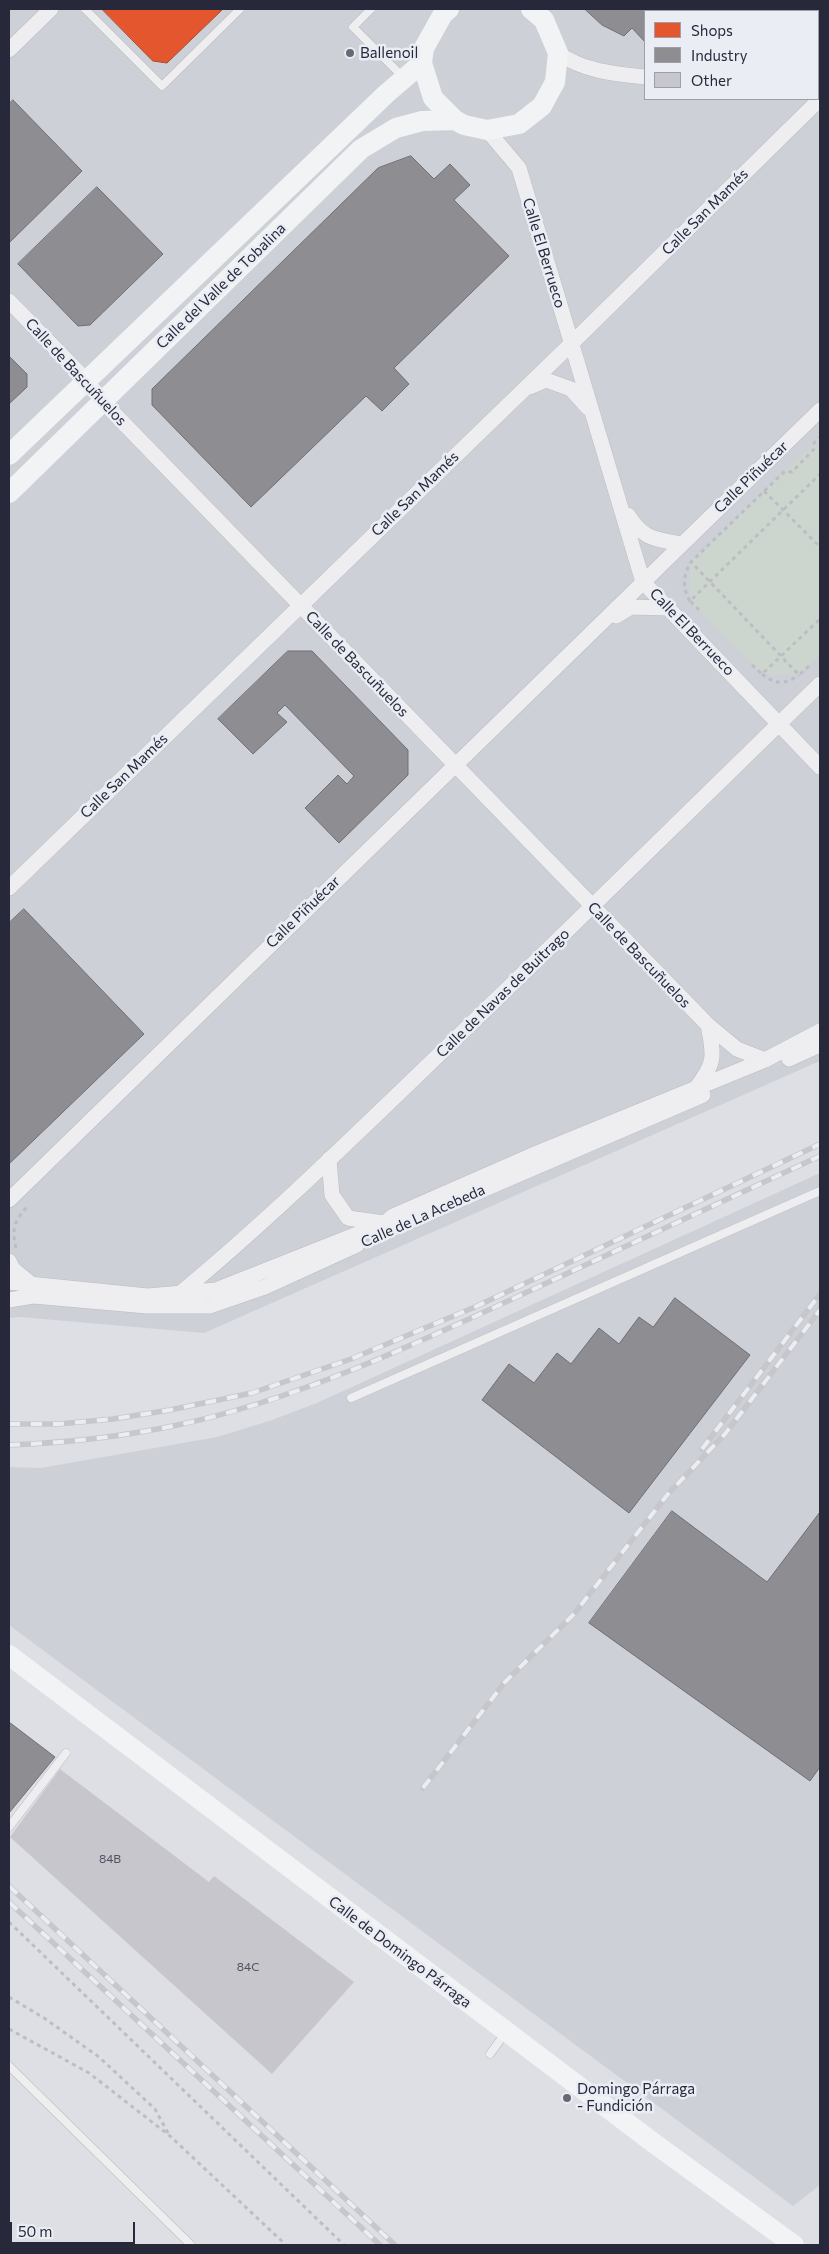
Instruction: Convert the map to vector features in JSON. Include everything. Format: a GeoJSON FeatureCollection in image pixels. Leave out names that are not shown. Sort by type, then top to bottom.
{"type":"FeatureCollection","features":[{"type":"Feature","properties":{"kind":"main road"},"geometry":{"type":"LineString","coordinates":[[443,10],[424,48],[422,63],[433,98],[455,120],[464,125],[488,130],[519,124],[542,106],[556,82],[558,53],[540,13]]}},
{"type":"Feature","properties":{"kind":"main road","name":"Calle del Valle de Tobalina"},"geometry":{"type":"LineString","coordinates":[[9,455],[422,63]]}},
{"type":"Feature","properties":{"kind":"main road","name":"Calle del Valle de Tobalina"},"geometry":{"type":"LineString","coordinates":[[9,494],[361,149],[396,128],[422,121],[455,120]]}},
{"type":"Feature","properties":{"kind":"main road","name":"Calle de Domingo Párraga"},"geometry":{"type":"LineString","coordinates":[[9,1655],[655,2144],[794,2245]]}},
{"type":"Feature","properties":{"kind":"street"},"geometry":{"type":"LineString","coordinates":[[9,50],[51,9]]}},
{"type":"Feature","properties":{"kind":"street"},"geometry":{"type":"LineString","coordinates":[[558,53],[570,62],[610,73],[644,76]]}},
{"type":"Feature","properties":{"kind":"street","name":"Calle San Mamés"},"geometry":{"type":"LineString","coordinates":[[9,888],[300,604],[571,344],[816,100]]}},
{"type":"Feature","properties":{"kind":"street","name":"Calle El Berrueco"},"geometry":{"type":"LineString","coordinates":[[488,130],[518,168],[643,582],[820,767]]}},
{"type":"Feature","properties":{"kind":"street","name":"Calle de Bascuñuelos"},"geometry":{"type":"LineString","coordinates":[[9,301],[87,381],[103,402],[708,1025],[737,1049],[765,1060]]}},
{"type":"Feature","properties":{"kind":"street","name":"Calle El Berrueco"},"geometry":{"type":"LineString","coordinates":[[522,391],[546,380],[571,389],[593,413]]}},
{"type":"Feature","properties":{"kind":"street","name":"Calle Piñuécar"},"geometry":{"type":"LineString","coordinates":[[9,1200],[820,410]]}},
{"type":"Feature","properties":{"kind":"street"},"geometry":{"type":"LineString","coordinates":[[620,503],[637,529],[653,539],[682,544]]}},
{"type":"Feature","properties":{"kind":"street","name":"Calle Piñuécar"},"geometry":{"type":"LineString","coordinates":[[599,625],[631,607],[668,608]]}},
{"type":"Feature","properties":{"kind":"street","name":"Calle de Navas de Buitrago"},"geometry":{"type":"LineString","coordinates":[[178,1295],[223,1257],[329,1159],[592,907],[820,684]]}},
{"type":"Feature","properties":{"kind":"street"},"geometry":{"type":"LineString","coordinates":[[696,1088],[708,1073],[713,1053],[708,1025]]}},
{"type":"Feature","properties":{"kind":"street","name":"Calle de La Acebeda"},"geometry":{"type":"LineString","coordinates":[[9,1282],[148,1296],[178,1295],[216,1290],[385,1223],[393,1216],[530,1156],[765,1060],[820,1031]]}},
{"type":"Feature","properties":{"kind":"street","name":"Calle de La Acebeda"},"geometry":{"type":"LineString","coordinates":[[9,1300],[33,1296],[147,1306],[210,1306],[265,1287],[423,1215],[820,1045]]}},
{"type":"Feature","properties":{"kind":"street"},"geometry":{"type":"LineString","coordinates":[[329,1159],[332,1195],[348,1218],[385,1223]]}},
{"type":"Feature","properties":{"kind":"street"},"geometry":{"type":"LineString","coordinates":[[13,1255],[13,1269],[30,1283]]}},
{"type":"Feature","properties":{"kind":"lane"},"geometry":{"type":"LineString","coordinates":[[84,9],[162,86],[240,9]]}},
{"type":"Feature","properties":{"kind":"lane"},"geometry":{"type":"LineString","coordinates":[[371,9],[353,27],[405,78]]}},
{"type":"Feature","properties":{"kind":"lane"},"geometry":{"type":"LineString","coordinates":[[351,1398],[820,1191]]}},
{"type":"Feature","properties":{"kind":"lane"},"geometry":{"type":"LineString","coordinates":[[9,1827],[66,1754]]}},
{"type":"Feature","properties":{"kind":"lane"},"geometry":{"type":"LineString","coordinates":[[490,2054],[506,2032]]}},
{"type":"Feature","properties":{"kind":"lane"},"geometry":{"type":"LineString","coordinates":[[9,2066],[191,2245]]}},
{"type":"Feature","properties":{"kind":"path"},"geometry":{"type":"LineString","coordinates":[[699,610],[690,601],[684,584],[686,570],[691,562],[785,471],[792,472],[814,449],[814,443],[820,437]]}},
{"type":"Feature","properties":{"kind":"path"},"geometry":{"type":"LineString","coordinates":[[690,601],[820,474]]}},
{"type":"Feature","properties":{"kind":"path"},"geometry":{"type":"LineString","coordinates":[[764,491],[820,547]]}},
{"type":"Feature","properties":{"kind":"path"},"geometry":{"type":"LineString","coordinates":[[691,562],[799,676]]}},
{"type":"Feature","properties":{"kind":"path"},"geometry":{"type":"LineString","coordinates":[[762,674],[820,619]]}},
{"type":"Feature","properties":{"kind":"path"},"geometry":{"type":"LineString","coordinates":[[752,665],[772,682],[782,682],[799,676],[809,666]]}},
{"type":"Feature","properties":{"kind":"path"},"geometry":{"type":"LineString","coordinates":[[13,1255],[12,1234],[18,1217],[29,1205]]}},
{"type":"Feature","properties":{"kind":"path"},"geometry":{"type":"LineString","coordinates":[[9,1922],[344,2245]]}},
{"type":"Feature","properties":{"kind":"path"},"geometry":{"type":"LineString","coordinates":[[9,1997],[44,2018],[99,2057],[155,2109],[170,2136]]}},
{"type":"Feature","properties":{"kind":"path"},"geometry":{"type":"LineString","coordinates":[[9,2029],[89,2073],[170,2136],[286,2245]]}},
{"type":"Feature","properties":{"kind":"shaded area"},"geometry":{"type":"Polygon","coordinates":[[[9,9],[820,9],[820,1061],[204,1333],[20,1317],[9,1318],[9,9]]]}},
{"type":"Feature","properties":{"kind":"shaded area"},"geometry":{"type":"Polygon","coordinates":[[[820,437],[820,655],[799,675],[762,674],[690,601],[691,562],[820,437]]]}},
{"type":"Feature","properties":{"kind":"shaded area"},"geometry":{"type":"Polygon","coordinates":[[[820,1173],[820,2185],[793,2206],[9,1625],[9,1467],[41,1468],[217,1437],[269,1421],[317,1403],[820,1173]]]}},
{"type":"Feature","properties":{"kind":"building: Shops"},"geometry":{"type":"Polygon","coordinates":[[[102,9],[223,9],[167,63],[153,61],[102,9]]]}},
{"type":"Feature","properties":{"kind":"building: Industry"},"geometry":{"type":"Polygon","coordinates":[[[585,9],[678,9],[644,10],[644,41],[632,28],[624,36],[602,25],[585,9]]]}},
{"type":"Feature","properties":{"kind":"building: Industry"},"geometry":{"type":"Polygon","coordinates":[[[820,9],[820,51],[819,10],[726,10],[820,9]]]}},
{"type":"Feature","properties":{"kind":"building: Industry"},"geometry":{"type":"Polygon","coordinates":[[[13,100],[82,171],[9,243],[9,104],[13,100]]]}},
{"type":"Feature","properties":{"kind":"building: Industry"},"geometry":{"type":"Polygon","coordinates":[[[411,156],[434,179],[450,164],[470,185],[454,200],[509,256],[394,368],[409,384],[382,411],[366,396],[251,507],[152,405],[152,389],[378,168],[411,156]]]}},
{"type":"Feature","properties":{"kind":"building: Industry"},"geometry":{"type":"Polygon","coordinates":[[[97,187],[163,254],[90,325],[78,326],[18,264],[97,187]]]}},
{"type":"Feature","properties":{"kind":"building: Industry"},"geometry":{"type":"Polygon","coordinates":[[[9,356],[27,374],[27,387],[9,404],[9,356]]]}},
{"type":"Feature","properties":{"kind":"building: Industry"},"geometry":{"type":"Polygon","coordinates":[[[288,651],[312,651],[408,750],[408,775],[339,843],[305,808],[338,775],[347,784],[354,776],[285,705],[277,713],[287,722],[253,754],[218,719],[288,651]]]}},
{"type":"Feature","properties":{"kind":"building: Industry"},"geometry":{"type":"Polygon","coordinates":[[[24,909],[144,1034],[9,1164],[9,923],[24,909]]]}},
{"type":"Feature","properties":{"kind":"building: Industry"},"geometry":{"type":"Polygon","coordinates":[[[675,1298],[750,1355],[629,1513],[482,1400],[509,1364],[534,1383],[557,1353],[571,1364],[599,1328],[619,1344],[639,1317],[653,1327],[675,1298]]]}},
{"type":"Feature","properties":{"kind":"building: Industry"},"geometry":{"type":"Polygon","coordinates":[[[672,1511],[767,1582],[820,1512],[820,1767],[810,1781],[589,1623],[672,1511]]]}},
{"type":"Feature","properties":{"kind":"building: Industry"},"geometry":{"type":"Polygon","coordinates":[[[9,1722],[55,1757],[9,1813],[9,1722]]]}},
{"type":"Feature","properties":{"kind":"building: Other"},"geometry":{"type":"Polygon","coordinates":[[[60,1769],[209,1882],[214,1876],[354,1982],[272,2074],[10,1837],[60,1769]]]}},
{"type":"Feature","properties":{"kind":"railway"},"geometry":{"type":"LineString","coordinates":[[9,1424],[58,1424],[113,1419],[170,1410],[252,1393],[351,1359],[475,1307],[820,1144]]}},
{"type":"Feature","properties":{"kind":"railway"},"geometry":{"type":"LineString","coordinates":[[9,1445],[91,1439],[173,1426],[221,1415],[318,1383],[460,1323],[820,1156]]}},
{"type":"Feature","properties":{"kind":"railway"},"geometry":{"type":"LineString","coordinates":[[702,1449],[820,1294]]}},
{"type":"Feature","properties":{"kind":"railway"},"geometry":{"type":"LineString","coordinates":[[423,1788],[505,1682],[574,1614],[668,1494],[725,1434],[820,1310]]}},
{"type":"Feature","properties":{"kind":"railway"},"geometry":{"type":"LineString","coordinates":[[9,1886],[395,2245]]}},
{"type":"Feature","properties":{"kind":"railway"},"geometry":{"type":"LineString","coordinates":[[9,1902],[380,2245]]}},
{"type":"Feature","properties":{"kind":"place","name":"Ballenoil"},"geometry":{"type":"Point","coordinates":[350,53]}},
{"type":"Feature","properties":{"kind":"place","name":"Domingo Párraga - Fundición"},"geometry":{"type":"Point","coordinates":[567,2098]}}]}
